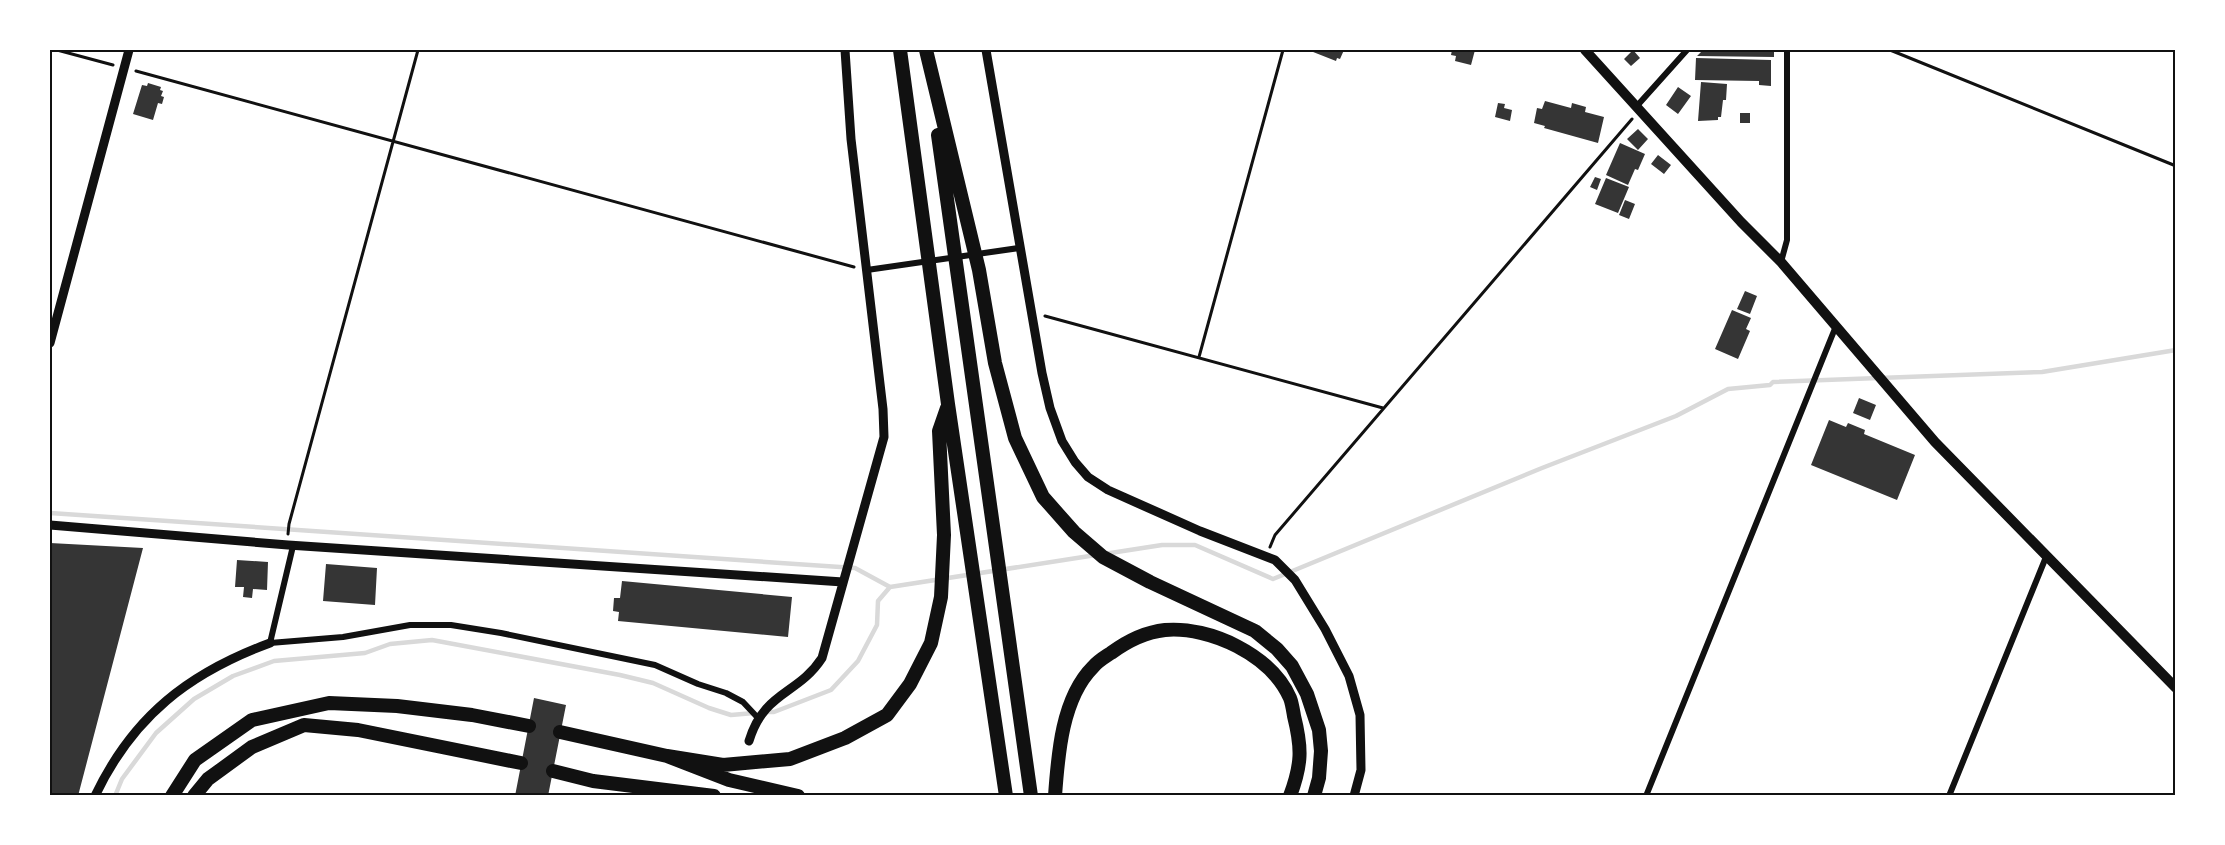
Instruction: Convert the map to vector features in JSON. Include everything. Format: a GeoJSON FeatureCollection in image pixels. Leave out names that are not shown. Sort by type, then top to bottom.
{"type":"FeatureCollection","features":[{"type":"Feature","properties":{"kind":"highway"},"geometry":{"type":"LineString","coordinates":[[900,50],[948,404],[1006,795]]}},
{"type":"Feature","properties":{"kind":"highway"},"geometry":{"type":"LineString","coordinates":[[925,50],[975,254],[995,363],[1015,438],[1043,497],[1074,532],[1103,557],[1150,582],[1255,631],[1277,649],[1292,666],[1307,694],[1319,730],[1321,752],[1319,778],[1314,795]]}},
{"type":"Feature","properties":{"kind":"highway"},"geometry":{"type":"LineString","coordinates":[[925,50],[1031,795]]}},
{"type":"Feature","properties":{"kind":"highway"},"geometry":{"type":"LineString","coordinates":[[560,732],[667,756],[723,765],[790,759],[845,738],[887,715],[910,684],[931,643],[941,597],[944,535],[939,431],[948,404]]}},
{"type":"Feature","properties":{"kind":"highway"},"geometry":{"type":"LineString","coordinates":[[1055,795],[1058,750],[1066,720],[1077,690],[1093,666],[1128,642],[1164,630],[1190,630],[1226,640],[1252,655],[1271,670],[1290,698],[1301,744],[1298,776],[1290,795]]}},
{"type":"Feature","properties":{"kind":"highway"},"geometry":{"type":"LineString","coordinates":[[172,795],[195,760],[252,720],[329,703],[397,706],[471,715],[529,726]]}},
{"type":"Feature","properties":{"kind":"highway"},"geometry":{"type":"LineString","coordinates":[[194,795],[208,779],[252,747],[304,725],[358,730],[521,764]]}},
{"type":"Feature","properties":{"kind":"highway"},"geometry":{"type":"LineString","coordinates":[[667,756],[729,780],[798,795]]}},
{"type":"Feature","properties":{"kind":"highway"},"geometry":{"type":"LineString","coordinates":[[553,771],[645,795]]}},
{"type":"Feature","properties":{"kind":"highway"},"geometry":{"type":"LineString","coordinates":[[593,781],[714,795]]}},
{"type":"Feature","properties":{"kind":"main road"},"geometry":{"type":"LineString","coordinates":[[1585,50],[1741,222],[1781,262],[1935,442],[2175,688]]}},
{"type":"Feature","properties":{"kind":"street"},"geometry":{"type":"LineString","coordinates":[[50,343],[129,50]]}},
{"type":"Feature","properties":{"kind":"street"},"geometry":{"type":"LineString","coordinates":[[749,741],[758,717],[771,702],[814,670],[822,658],[884,437],[883,409],[851,139],[845,50]]}},
{"type":"Feature","properties":{"kind":"street"},"geometry":{"type":"LineString","coordinates":[[986,50],[1042,373],[1050,408],[1062,441],[1088,477],[1108,490],[1179,522],[1275,560],[1295,580],[1325,629],[1349,676],[1360,726],[1361,770],[1354,795]]}},
{"type":"Feature","properties":{"kind":"street"},"geometry":{"type":"LineString","coordinates":[[1638,109],[1687,50]]}},
{"type":"Feature","properties":{"kind":"street"},"geometry":{"type":"LineString","coordinates":[[1781,262],[1787,240],[1787,50]]}},
{"type":"Feature","properties":{"kind":"street"},"geometry":{"type":"LineString","coordinates":[[867,270],[1019,248]]}},
{"type":"Feature","properties":{"kind":"street"},"geometry":{"type":"LineString","coordinates":[[1646,795],[1836,326]]}},
{"type":"Feature","properties":{"kind":"street"},"geometry":{"type":"LineString","coordinates":[[50,525],[290,545],[844,580]]}},
{"type":"Feature","properties":{"kind":"street"},"geometry":{"type":"LineString","coordinates":[[270,643],[290,545]]}},
{"type":"Feature","properties":{"kind":"street"},"geometry":{"type":"LineString","coordinates":[[1948,795],[2046,556]]}},
{"type":"Feature","properties":{"kind":"street"},"geometry":{"type":"LineString","coordinates":[[95,795],[122,748],[141,723],[184,686],[230,658],[270,643],[343,637],[410,625],[439,624],[462,627],[655,665],[698,684],[726,693],[743,702],[758,717]]}},
{"type":"Feature","properties":{"kind":"path"},"geometry":{"type":"LineString","coordinates":[[57,50],[867,270]]}},
{"type":"Feature","properties":{"kind":"path"},"geometry":{"type":"LineString","coordinates":[[290,545],[289,524],[418,50]]}},
{"type":"Feature","properties":{"kind":"path"},"geometry":{"type":"LineString","coordinates":[[1198,358],[1283,50]]}},
{"type":"Feature","properties":{"kind":"path"},"geometry":{"type":"LineString","coordinates":[[1890,50],[2175,166]]}},
{"type":"Feature","properties":{"kind":"path"},"geometry":{"type":"LineString","coordinates":[[1265,556],[1275,535],[1638,109]]}},
{"type":"Feature","properties":{"kind":"path"},"geometry":{"type":"LineString","coordinates":[[1032,311],[1383,408]]}},
{"type":"Feature","properties":{"kind":"building"},"geometry":{"type":"Polygon","coordinates":[[[1308,50],[1344,50],[1340,59],[1337,58],[1336,61],[1308,50]]]}},
{"type":"Feature","properties":{"kind":"building"},"geometry":{"type":"Polygon","coordinates":[[[1452,50],[1475,50],[1471,65],[1455,61],[1456,56],[1451,55],[1452,50]]]}},
{"type":"Feature","properties":{"kind":"building"},"geometry":{"type":"Polygon","coordinates":[[[1633,50],[1640,58],[1631,66],[1624,59],[1633,50]]]}},
{"type":"Feature","properties":{"kind":"building"},"geometry":{"type":"Polygon","coordinates":[[[1703,50],[1774,50],[1774,57],[1697,56],[1703,50]]]}},
{"type":"Feature","properties":{"kind":"building"},"geometry":{"type":"Polygon","coordinates":[[[1696,58],[1771,60],[1771,86],[1759,85],[1759,81],[1695,80],[1696,58]]]}},
{"type":"Feature","properties":{"kind":"building"},"geometry":{"type":"Polygon","coordinates":[[[1701,82],[1727,84],[1726,100],[1723,100],[1721,117],[1718,117],[1718,120],[1698,121],[1701,82]]]}},
{"type":"Feature","properties":{"kind":"building"},"geometry":{"type":"Polygon","coordinates":[[[148,83],[161,87],[160,90],[163,91],[161,96],[164,97],[162,104],[158,103],[153,120],[133,114],[142,85],[147,86],[148,83]]]}},
{"type":"Feature","properties":{"kind":"building"},"geometry":{"type":"Polygon","coordinates":[[[1678,87],[1691,96],[1678,114],[1666,105],[1678,87]]]}},
{"type":"Feature","properties":{"kind":"building"},"geometry":{"type":"Polygon","coordinates":[[[1545,101],[1571,108],[1572,103],[1586,107],[1585,112],[1604,117],[1598,143],[1534,123],[1537,108],[1542,109],[1545,101]]]}},
{"type":"Feature","properties":{"kind":"building"},"geometry":{"type":"Polygon","coordinates":[[[1498,103],[1505,104],[1504,108],[1512,110],[1510,121],[1495,117],[1498,103]]]}},
{"type":"Feature","properties":{"kind":"building"},"geometry":{"type":"Polygon","coordinates":[[[1740,113],[1750,113],[1750,123],[1740,123],[1740,113]]]}},
{"type":"Feature","properties":{"kind":"building"},"geometry":{"type":"Polygon","coordinates":[[[1638,129],[1648,139],[1638,150],[1627,139],[1638,129]]]}},
{"type":"Feature","properties":{"kind":"building"},"geometry":{"type":"Polygon","coordinates":[[[1620,143],[1645,154],[1628,185],[1606,175],[1620,143]]]}},
{"type":"Feature","properties":{"kind":"building"},"geometry":{"type":"Polygon","coordinates":[[[1658,155],[1671,165],[1664,174],[1651,164],[1658,155]]]}},
{"type":"Feature","properties":{"kind":"building"},"geometry":{"type":"Polygon","coordinates":[[[1595,177],[1601,179],[1597,190],[1590,187],[1595,177]]]}},
{"type":"Feature","properties":{"kind":"building"},"geometry":{"type":"Polygon","coordinates":[[[1606,178],[1629,187],[1618,213],[1595,204],[1606,178]]]}},
{"type":"Feature","properties":{"kind":"building"},"geometry":{"type":"Polygon","coordinates":[[[1625,200],[1635,204],[1629,219],[1619,215],[1625,200]]]}},
{"type":"Feature","properties":{"kind":"building"},"geometry":{"type":"Polygon","coordinates":[[[1745,291],[1757,296],[1750,314],[1737,309],[1745,291]]]}},
{"type":"Feature","properties":{"kind":"building"},"geometry":{"type":"Polygon","coordinates":[[[1732,310],[1751,318],[1746,329],[1750,331],[1738,359],[1715,349],[1732,310]]]}},
{"type":"Feature","properties":{"kind":"building"},"geometry":{"type":"Polygon","coordinates":[[[1859,398],[1876,405],[1870,420],[1853,413],[1859,398]]]}},
{"type":"Feature","properties":{"kind":"building"},"geometry":{"type":"Polygon","coordinates":[[[1829,420],[1846,427],[1848,423],[1865,430],[1864,434],[1915,455],[1897,500],[1811,465],[1829,420]]]}},
{"type":"Feature","properties":{"kind":"building"},"geometry":{"type":"Polygon","coordinates":[[[50,543],[143,548],[78,796],[50,796],[50,543]]]}},
{"type":"Feature","properties":{"kind":"building"},"geometry":{"type":"Polygon","coordinates":[[[237,560],[268,562],[267,590],[253,589],[252,598],[243,597],[244,587],[235,587],[237,560]]]}},
{"type":"Feature","properties":{"kind":"building"},"geometry":{"type":"Polygon","coordinates":[[[326,564],[377,568],[375,605],[323,601],[326,564]]]}},
{"type":"Feature","properties":{"kind":"building"},"geometry":{"type":"Polygon","coordinates":[[[622,581],[792,597],[788,637],[618,621],[619,612],[613,611],[614,598],[620,598],[622,581]]]}},
{"type":"Feature","properties":{"kind":"building"},"geometry":{"type":"Polygon","coordinates":[[[534,698],[566,705],[548,796],[515,796],[534,698]]]}},
{"type":"Feature","properties":{"kind":"waterway"},"geometry":{"type":"LineString","coordinates":[[1104,554],[1162,545],[1195,545],[1273,579],[1542,468],[1676,416],[1728,389],[1770,385],[1773,382],[2042,372],[2176,350]]}},
{"type":"Feature","properties":{"kind":"waterway"},"geometry":{"type":"LineString","coordinates":[[50,513],[855,568],[890,587],[1096,555]]}},
{"type":"Feature","properties":{"kind":"waterway"},"geometry":{"type":"LineString","coordinates":[[765,712],[774,712],[831,690],[858,661],[877,625],[878,601],[890,587]]}},
{"type":"Feature","properties":{"kind":"waterway"},"geometry":{"type":"LineString","coordinates":[[115,796],[122,779],[156,733],[194,699],[233,676],[274,661],[365,653],[390,644],[432,640],[620,675],[653,683],[709,708],[731,715],[754,713]]}}]}
